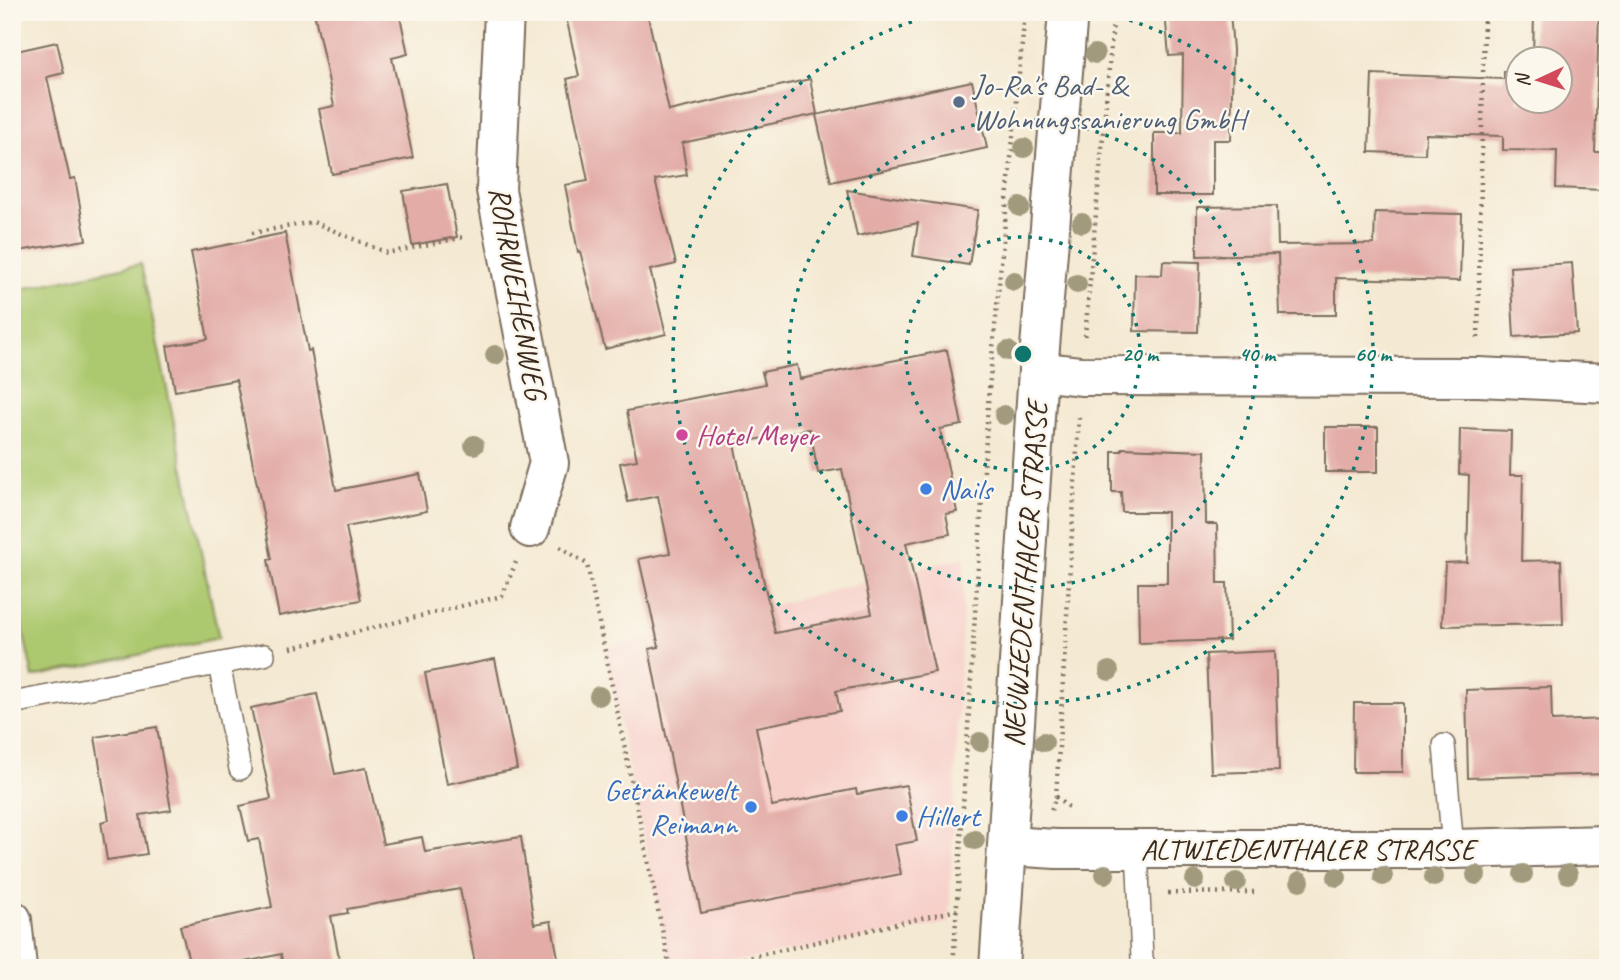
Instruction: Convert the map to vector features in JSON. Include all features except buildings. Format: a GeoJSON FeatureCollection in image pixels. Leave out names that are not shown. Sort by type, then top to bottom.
{"type":"FeatureCollection","features":[{"type":"Feature","properties":{"kind":"street","name":"ROHRWEIHENWEG"},"geometry":{"type":"LineString","coordinates":[[504,12],[496,190],[549,463],[530,528]]}},
{"type":"Feature","properties":{"kind":"street","name":"NEUWIEDENTHALER STRASSE"},"geometry":{"type":"LineString","coordinates":[[999,968],[1038,371],[1068,12]]}},
{"type":"Feature","properties":{"kind":"street"},"geometry":{"type":"LineString","coordinates":[[1038,371],[1081,376],[1478,377],[1608,383]]}},
{"type":"Feature","properties":{"kind":"street","name":"ALTWIEDENTHALER STRASSE"},"geometry":{"type":"LineString","coordinates":[[1008,846],[1137,849],[1453,849],[1608,845]]}},
{"type":"Feature","properties":{"kind":"street"},"geometry":{"type":"LineString","coordinates":[[12,920],[17,968]]}},
{"type":"Feature","properties":{"kind":"lane"},"geometry":{"type":"LineString","coordinates":[[12,703],[264,655]]}},
{"type":"Feature","properties":{"kind":"lane"},"geometry":{"type":"LineString","coordinates":[[219,664],[240,769]]}},
{"type":"Feature","properties":{"kind":"lane"},"geometry":{"type":"LineString","coordinates":[[1444,745],[1453,849]]}},
{"type":"Feature","properties":{"kind":"lane"},"geometry":{"type":"LineString","coordinates":[[1137,849],[1142,959],[1146,968]]}},
{"type":"Feature","properties":{"kind":"path"},"geometry":{"type":"LineString","coordinates":[[953,968],[989,389],[1025,12]]}},
{"type":"Feature","properties":{"kind":"path"},"geometry":{"type":"LineString","coordinates":[[1008,846],[1035,829],[1050,814],[1056,797],[1081,376],[1114,12]]}},
{"type":"Feature","properties":{"kind":"path"},"geometry":{"type":"LineString","coordinates":[[1478,377],[1484,20]]}},
{"type":"Feature","properties":{"kind":"path"},"geometry":{"type":"LineString","coordinates":[[252,233],[313,222],[387,253],[503,229]]}},
{"type":"Feature","properties":{"kind":"path"},"geometry":{"type":"LineString","coordinates":[[264,655],[502,596],[530,528],[587,564],[670,968]]}},
{"type":"Feature","properties":{"kind":"path"},"geometry":{"type":"LineString","coordinates":[[703,968],[958,910],[1004,913]]}},
{"type":"Feature","properties":{"kind":"shaded area"},"geometry":{"type":"Polygon","coordinates":[[[965,557],[949,923],[698,968],[671,968],[604,648],[965,557]]]}},
{"type":"Feature","properties":{"kind":"green space"},"geometry":{"type":"Polygon","coordinates":[[[141,264],[219,638],[33,677],[12,580],[12,291],[141,264]]]}},
{"type":"Feature","properties":{"kind":"place","name":"Jo-Ra's Bad- & Wohnungssanierung GmbH"},"geometry":{"type":"Point","coordinates":[959,102]}},
{"type":"Feature","properties":{"kind":"place","name":"Hotel Meyer"},"geometry":{"type":"Point","coordinates":[682,435]}},
{"type":"Feature","properties":{"kind":"place","name":"Nails"},"geometry":{"type":"Point","coordinates":[926,489]}},
{"type":"Feature","properties":{"kind":"place","name":"Getränkewelt Reimann"},"geometry":{"type":"Point","coordinates":[751,807]}},
{"type":"Feature","properties":{"kind":"place","name":"Hillert"},"geometry":{"type":"Point","coordinates":[902,816]}}]}
